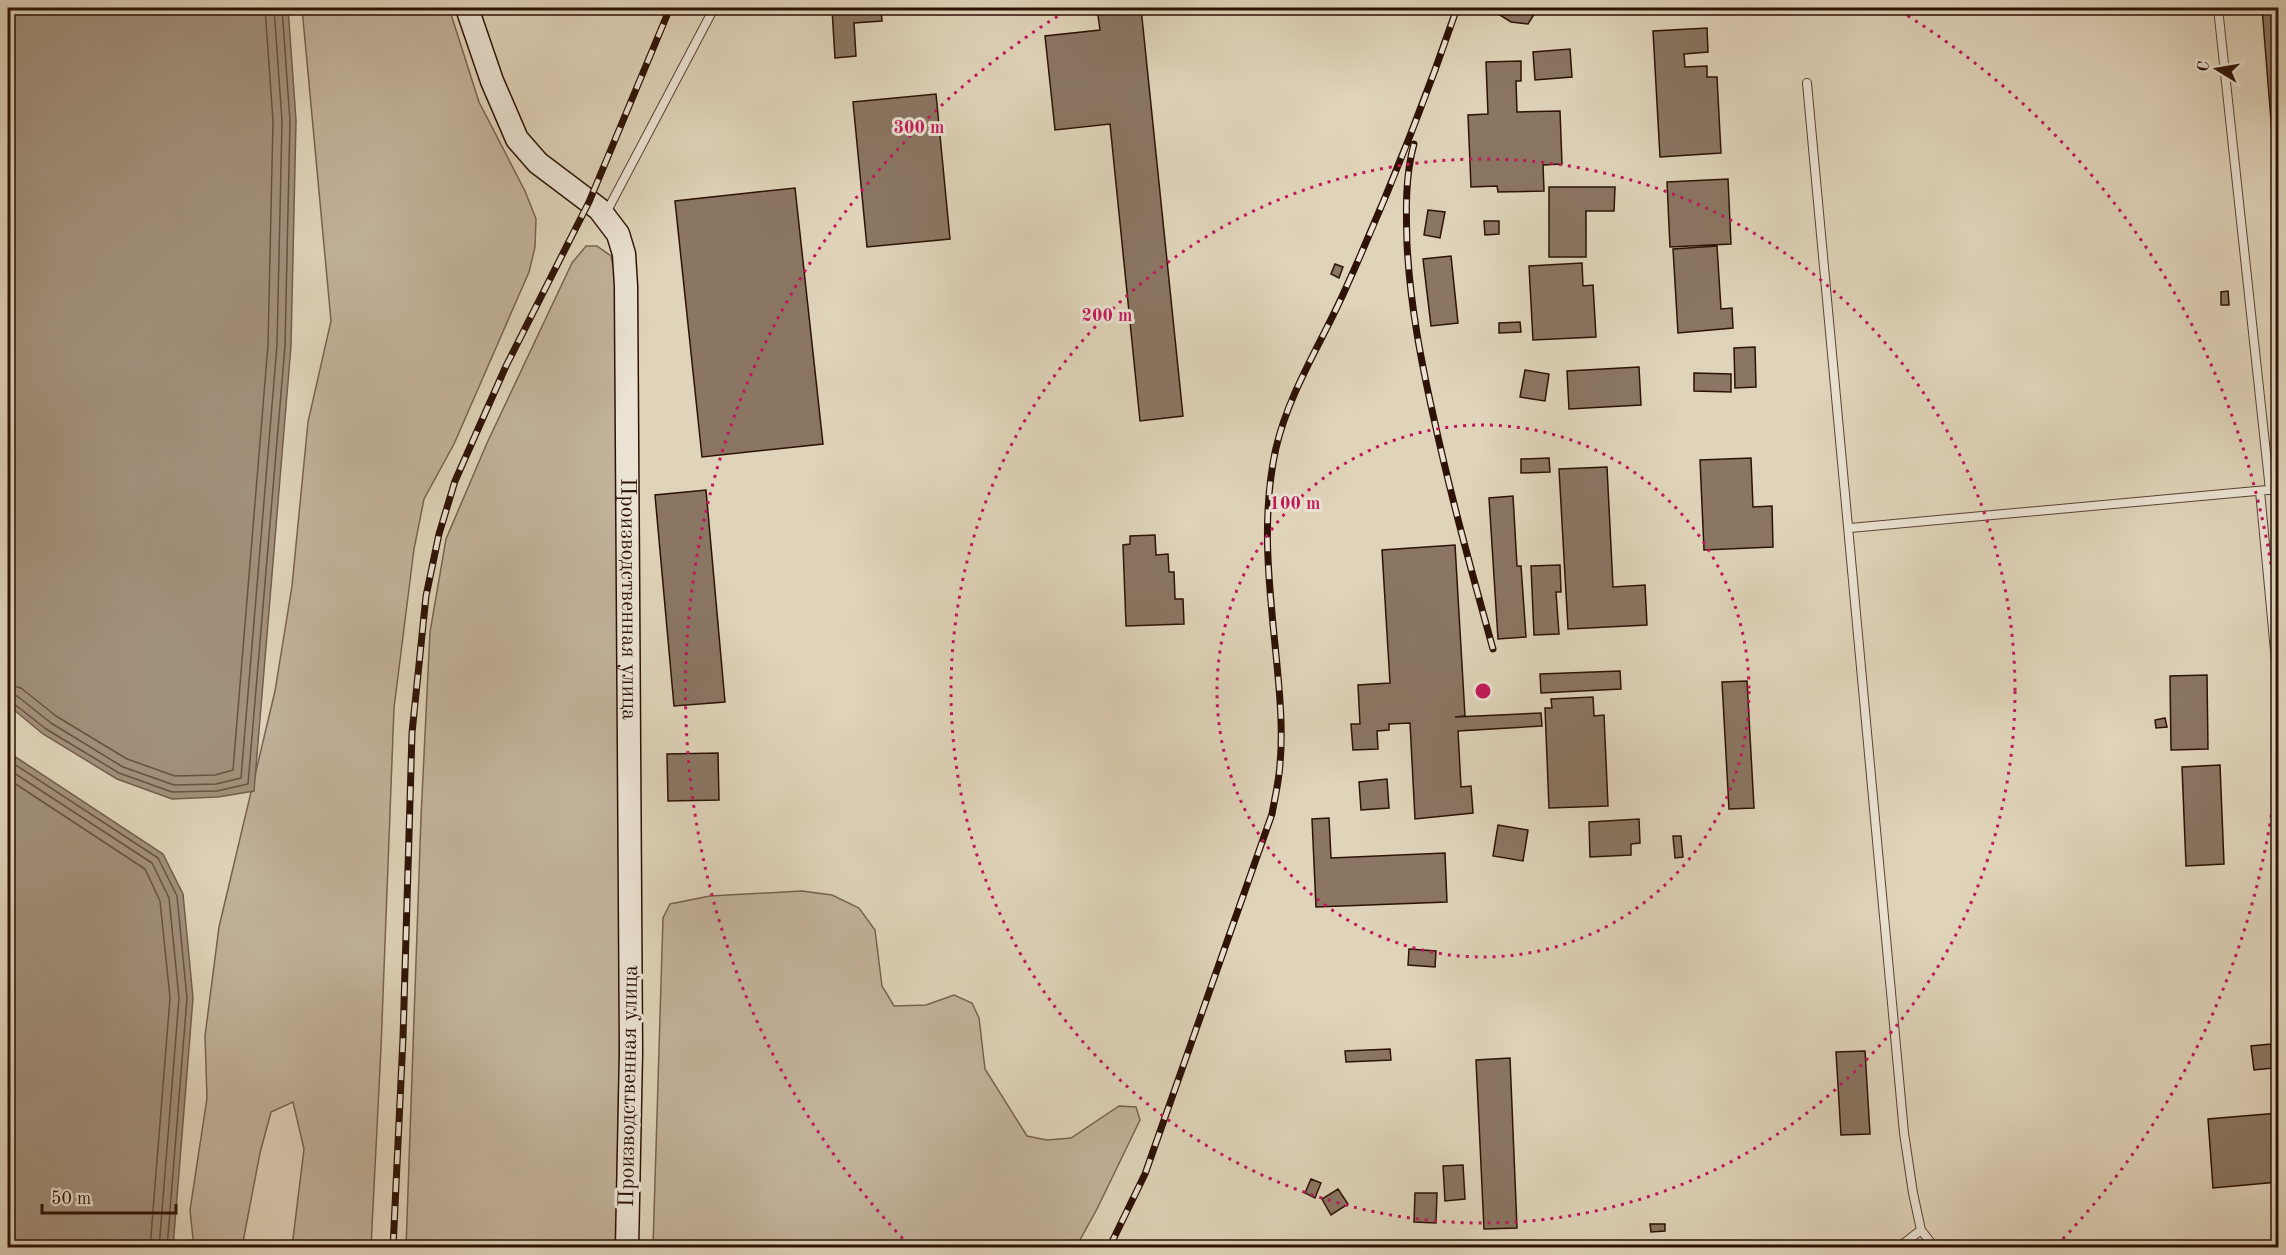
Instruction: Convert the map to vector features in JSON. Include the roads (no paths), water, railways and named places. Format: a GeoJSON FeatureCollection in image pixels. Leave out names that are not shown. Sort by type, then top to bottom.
{"type":"FeatureCollection","features":[{"type":"Feature","properties":{"kind":"street","name":"Производственная улица"},"geometry":{"type":"LineString","coordinates":[[467,8],[492,81],[517,139],[538,162],[589,201],[604,217],[618,234],[624,254],[631,1052],[627,1248]]}},
{"type":"Feature","properties":{"kind":"lane"},"geometry":{"type":"LineString","coordinates":[[604,217],[714,8]]}},
{"type":"Feature","properties":{"kind":"lane"},"geometry":{"type":"LineString","coordinates":[[1850,528],[2274,490],[2218,8]]}},
{"type":"Feature","properties":{"kind":"lane"},"geometry":{"type":"LineString","coordinates":[[1807,83],[1850,528],[1904,1132],[1921,1230],[1935,1248]]}},
{"type":"Feature","properties":{"kind":"lane"},"geometry":{"type":"LineString","coordinates":[[2260,491],[2278,683]]}},
{"type":"Feature","properties":{"kind":"lane"},"geometry":{"type":"LineString","coordinates":[[1898,1248],[1921,1230]]}},
{"type":"Feature","properties":{"kind":"water"},"geometry":{"type":"Polygon","coordinates":[[[8,8],[288,8],[296,120],[291,346],[254,791],[218,797],[172,799],[117,779],[43,734],[8,705],[8,8]]]}},
{"type":"Feature","properties":{"kind":"water"},"geometry":{"type":"Polygon","coordinates":[[[8,752],[163,854],[183,894],[193,998],[173,1247],[8,1247],[8,752]]]}},
{"type":"Feature","properties":{"kind":"railway"},"geometry":{"type":"LineString","coordinates":[[393,1248],[403,1038],[412,733],[426,596],[439,534],[455,481],[506,366],[589,202],[670,8]]}},
{"type":"Feature","properties":{"kind":"railway"},"geometry":{"type":"LineString","coordinates":[[1109,1248],[1145,1174],[1272,814],[1281,752],[1279,689],[1269,583],[1267,529],[1268,502],[1276,448],[1297,387],[1336,309],[1376,220],[1457,8]]}},
{"type":"Feature","properties":{"kind":"railway"},"geometry":{"type":"LineString","coordinates":[[1414,144],[1408,181],[1406,219],[1408,266],[1417,332],[1447,477],[1493,649]]}}]}
